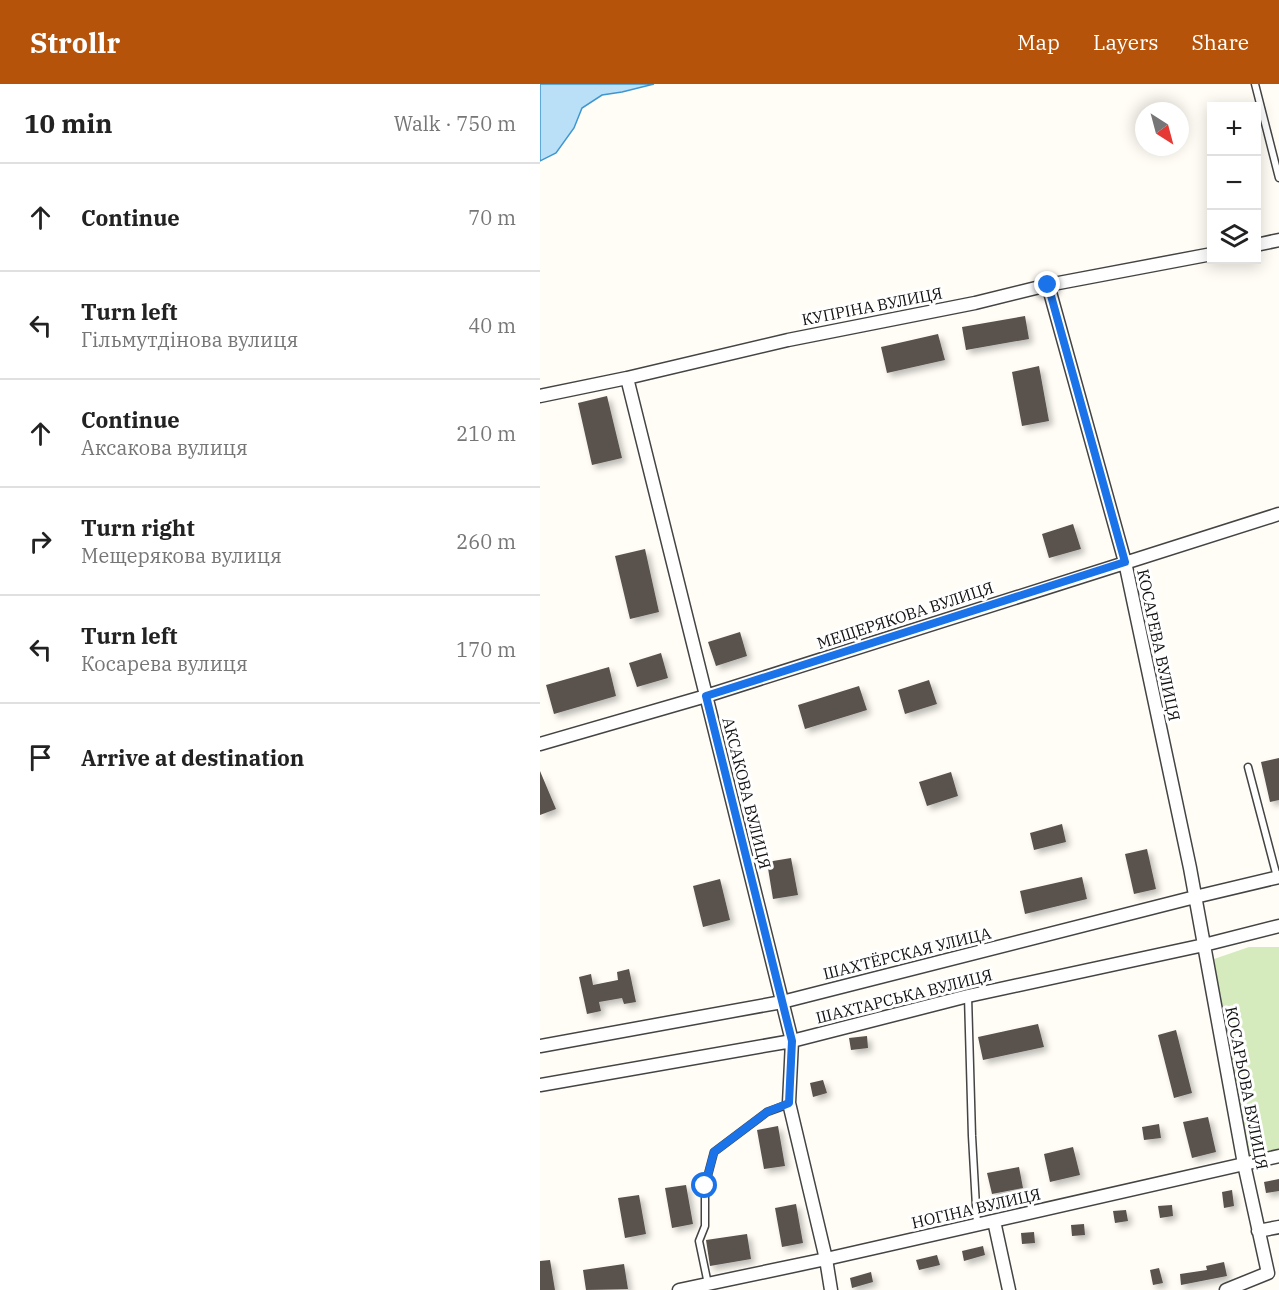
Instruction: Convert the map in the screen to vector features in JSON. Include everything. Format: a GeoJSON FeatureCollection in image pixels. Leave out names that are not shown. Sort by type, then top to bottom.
{"type":"FeatureCollection","features":[{"type":"Feature","properties":{"kind":"street"},"geometry":{"type":"LineString","coordinates":[[1261,244],[1279,240]]}},
{"type":"Feature","properties":{"kind":"street","name":"КУПРІНА ВУЛИЦЯ"},"geometry":{"type":"LineString","coordinates":[[540,396],[788,340],[975,303],[1048,285],[1207,255]]}},
{"type":"Feature","properties":{"kind":"street","name":"КОСАРЕВА ВУЛИЦЯ"},"geometry":{"type":"LineString","coordinates":[[1048,285],[1125,562],[1204,945]]}},
{"type":"Feature","properties":{"kind":"street","name":"АКСАКОВА ВУЛИЦЯ"},"geometry":{"type":"LineString","coordinates":[[627,378],[792,1041],[789,1103],[826,1258],[831,1290]]}},
{"type":"Feature","properties":{"kind":"street","name":"МЕЩЕРЯКОВА ВУЛИЦЯ"},"geometry":{"type":"LineString","coordinates":[[540,744],[706,696],[1279,514]]}},
{"type":"Feature","properties":{"kind":"street","name":"ШАХТЁРСКАЯ УЛИЦА"},"geometry":{"type":"LineString","coordinates":[[540,1046],[782,1002],[1278,877]]}},
{"type":"Feature","properties":{"kind":"street","name":"ШАХТАРСЬКА ВУЛИЦЯ"},"geometry":{"type":"LineString","coordinates":[[540,1085],[792,1041],[968,996],[1204,945],[1279,926]]}},
{"type":"Feature","properties":{"kind":"street","name":"КОСАРЬОВА ВУЛИЦЯ"},"geometry":{"type":"LineString","coordinates":[[1204,945],[1244,1164],[1268,1273],[1226,1290]]}},
{"type":"Feature","properties":{"kind":"street","name":"НОГІНА ВУЛИЦЯ"},"geometry":{"type":"LineString","coordinates":[[680,1290],[1279,1156]]}},
{"type":"Feature","properties":{"kind":"street"},"geometry":{"type":"LineString","coordinates":[[994,1221],[1009,1290]]}},
{"type":"Feature","properties":{"kind":"street"},"geometry":{"type":"LineString","coordinates":[[1258,1231],[1279,1227]]}},
{"type":"Feature","properties":{"kind":"lane"},"geometry":{"type":"LineString","coordinates":[[1255,84],[1279,178]]}},
{"type":"Feature","properties":{"kind":"lane"},"geometry":{"type":"LineString","coordinates":[[1248,767],[1278,877]]}},
{"type":"Feature","properties":{"kind":"lane"},"geometry":{"type":"LineString","coordinates":[[968,996],[977,1224]]}},
{"type":"Feature","properties":{"kind":"lane"},"geometry":{"type":"LineString","coordinates":[[708,1284],[699,1241],[705,1226],[705,1186],[714,1152],[767,1112],[789,1103]]}},
{"type":"Feature","properties":{"kind":"green space"},"geometry":{"type":"Polygon","coordinates":[[[1249,947],[1279,947],[1279,1150],[1248,1157],[1214,959],[1249,947]]]}},
{"type":"Feature","properties":{"kind":"water"},"geometry":{"type":"Polygon","coordinates":[[[540,84],[654,84],[602,95],[582,108],[574,128],[556,153],[540,161],[540,84]]]}},
{"type":"Feature","properties":{"kind":"building"},"geometry":{"type":"Polygon","coordinates":[[[1025,316],[1029,339],[966,350],[962,327],[1025,316]]]}},
{"type":"Feature","properties":{"kind":"building"},"geometry":{"type":"Polygon","coordinates":[[[938,334],[945,360],[887,373],[881,347],[938,334]]]}},
{"type":"Feature","properties":{"kind":"building"},"geometry":{"type":"Polygon","coordinates":[[[1039,366],[1049,421],[1022,426],[1012,372],[1039,366]]]}},
{"type":"Feature","properties":{"kind":"building"},"geometry":{"type":"Polygon","coordinates":[[[607,396],[622,458],[592,465],[578,403],[607,396]]]}},
{"type":"Feature","properties":{"kind":"building"},"geometry":{"type":"Polygon","coordinates":[[[1073,524],[1081,549],[1049,558],[1042,534],[1073,524]]]}},
{"type":"Feature","properties":{"kind":"building"},"geometry":{"type":"Polygon","coordinates":[[[645,549],[659,612],[630,619],[615,556],[645,549]]]}},
{"type":"Feature","properties":{"kind":"building"},"geometry":{"type":"Polygon","coordinates":[[[740,632],[747,656],[716,666],[708,642],[740,632]]]}},
{"type":"Feature","properties":{"kind":"building"},"geometry":{"type":"Polygon","coordinates":[[[661,653],[668,678],[637,687],[629,663],[661,653]]]}},
{"type":"Feature","properties":{"kind":"building"},"geometry":{"type":"Polygon","coordinates":[[[609,667],[616,696],[554,714],[546,685],[609,667]]]}},
{"type":"Feature","properties":{"kind":"building"},"geometry":{"type":"Polygon","coordinates":[[[929,680],[937,704],[905,714],[898,690],[929,680]]]}},
{"type":"Feature","properties":{"kind":"building"},"geometry":{"type":"Polygon","coordinates":[[[859,686],[867,710],[805,729],[798,705],[859,686]]]}},
{"type":"Feature","properties":{"kind":"building"},"geometry":{"type":"Polygon","coordinates":[[[1279,758],[1279,800],[1270,802],[1261,762],[1279,758]]]}},
{"type":"Feature","properties":{"kind":"building"},"geometry":{"type":"Polygon","coordinates":[[[540,771],[556,809],[540,815],[540,771]]]}},
{"type":"Feature","properties":{"kind":"building"},"geometry":{"type":"Polygon","coordinates":[[[951,772],[958,796],[927,806],[919,782],[951,772]]]}},
{"type":"Feature","properties":{"kind":"building"},"geometry":{"type":"Polygon","coordinates":[[[1062,824],[1066,842],[1034,850],[1030,833],[1062,824]]]}},
{"type":"Feature","properties":{"kind":"building"},"geometry":{"type":"Polygon","coordinates":[[[1147,849],[1156,889],[1134,894],[1125,854],[1147,849]]]}},
{"type":"Feature","properties":{"kind":"building"},"geometry":{"type":"Polygon","coordinates":[[[791,858],[798,895],[773,899],[767,862],[791,858]]]}},
{"type":"Feature","properties":{"kind":"building"},"geometry":{"type":"Polygon","coordinates":[[[1082,877],[1087,899],[1025,914],[1020,891],[1082,877]]]}},
{"type":"Feature","properties":{"kind":"building"},"geometry":{"type":"Polygon","coordinates":[[[720,879],[730,920],[703,927],[693,886],[720,879]]]}},
{"type":"Feature","properties":{"kind":"building"},"geometry":{"type":"Polygon","coordinates":[[[629,969],[636,1002],[624,1004],[622,998],[599,1002],[601,1011],[587,1014],[579,977],[591,974],[593,985],[618,980],[617,972],[629,969]]]}},
{"type":"Feature","properties":{"kind":"building"},"geometry":{"type":"Polygon","coordinates":[[[1038,1024],[1044,1047],[983,1060],[978,1037],[1038,1024]]]}},
{"type":"Feature","properties":{"kind":"building"},"geometry":{"type":"Polygon","coordinates":[[[1176,1030],[1192,1093],[1174,1098],[1158,1035],[1176,1030]]]}},
{"type":"Feature","properties":{"kind":"building"},"geometry":{"type":"Polygon","coordinates":[[[867,1036],[868,1048],[851,1050],[849,1038],[867,1036]]]}},
{"type":"Feature","properties":{"kind":"building"},"geometry":{"type":"Polygon","coordinates":[[[823,1080],[827,1093],[813,1097],[810,1083],[823,1080]]]}},
{"type":"Feature","properties":{"kind":"building"},"geometry":{"type":"Polygon","coordinates":[[[1208,1117],[1216,1152],[1192,1158],[1183,1122],[1208,1117]]]}},
{"type":"Feature","properties":{"kind":"building"},"geometry":{"type":"Polygon","coordinates":[[[1159,1124],[1161,1138],[1144,1140],[1142,1127],[1159,1124]]]}},
{"type":"Feature","properties":{"kind":"building"},"geometry":{"type":"Polygon","coordinates":[[[778,1126],[785,1166],[764,1169],[757,1130],[778,1126]]]}},
{"type":"Feature","properties":{"kind":"building"},"geometry":{"type":"Polygon","coordinates":[[[1073,1147],[1080,1175],[1050,1182],[1044,1154],[1073,1147]]]}},
{"type":"Feature","properties":{"kind":"building"},"geometry":{"type":"Polygon","coordinates":[[[1019,1167],[1023,1188],[992,1194],[987,1173],[1019,1167]]]}},
{"type":"Feature","properties":{"kind":"building"},"geometry":{"type":"Polygon","coordinates":[[[1279,1179],[1279,1191],[1266,1193],[1264,1182],[1279,1179]]]}},
{"type":"Feature","properties":{"kind":"building"},"geometry":{"type":"Polygon","coordinates":[[[686,1185],[693,1224],[672,1228],[665,1188],[686,1185]]]}},
{"type":"Feature","properties":{"kind":"building"},"geometry":{"type":"Polygon","coordinates":[[[1232,1190],[1234,1206],[1224,1208],[1222,1192],[1232,1190]]]}},
{"type":"Feature","properties":{"kind":"building"},"geometry":{"type":"Polygon","coordinates":[[[639,1195],[646,1234],[625,1238],[618,1198],[639,1195]]]}},
{"type":"Feature","properties":{"kind":"building"},"geometry":{"type":"Polygon","coordinates":[[[796,1204],[803,1243],[782,1247],[775,1208],[796,1204]]]}},
{"type":"Feature","properties":{"kind":"building"},"geometry":{"type":"Polygon","coordinates":[[[1172,1205],[1173,1216],[1160,1218],[1158,1206],[1172,1205]]]}},
{"type":"Feature","properties":{"kind":"building"},"geometry":{"type":"Polygon","coordinates":[[[1126,1210],[1128,1221],[1115,1223],[1113,1211],[1126,1210]]]}},
{"type":"Feature","properties":{"kind":"building"},"geometry":{"type":"Polygon","coordinates":[[[1084,1224],[1085,1235],[1072,1236],[1071,1225],[1084,1224]]]}},
{"type":"Feature","properties":{"kind":"building"},"geometry":{"type":"Polygon","coordinates":[[[1034,1232],[1035,1243],[1022,1244],[1021,1233],[1034,1232]]]}},
{"type":"Feature","properties":{"kind":"building"},"geometry":{"type":"Polygon","coordinates":[[[747,1234],[751,1259],[710,1266],[706,1240],[747,1234]]]}},
{"type":"Feature","properties":{"kind":"building"},"geometry":{"type":"Polygon","coordinates":[[[983,1246],[985,1255],[964,1261],[962,1251],[983,1246]]]}},
{"type":"Feature","properties":{"kind":"building"},"geometry":{"type":"Polygon","coordinates":[[[937,1255],[940,1265],[919,1270],[916,1260],[937,1255]]]}},
{"type":"Feature","properties":{"kind":"building"},"geometry":{"type":"Polygon","coordinates":[[[550,1260],[555,1290],[540,1290],[540,1261],[550,1260]]]}},
{"type":"Feature","properties":{"kind":"building"},"geometry":{"type":"Polygon","coordinates":[[[1224,1262],[1227,1276],[1181,1285],[1180,1274],[1207,1270],[1206,1266],[1224,1262]]]}},
{"type":"Feature","properties":{"kind":"building"},"geometry":{"type":"Polygon","coordinates":[[[624,1264],[628,1289],[586,1290],[583,1270],[624,1264]]]}},
{"type":"Feature","properties":{"kind":"building"},"geometry":{"type":"Polygon","coordinates":[[[1159,1268],[1163,1283],[1153,1285],[1150,1270],[1159,1268]]]}},
{"type":"Feature","properties":{"kind":"building"},"geometry":{"type":"Polygon","coordinates":[[[871,1272],[873,1282],[852,1288],[850,1278],[871,1272]]]}},
{"type":"Feature","properties":{"kind":"route"},"geometry":{"type":"LineString","coordinates":[[705,1186],[714,1152],[767,1112],[789,1103],[792,1041],[706,696],[1125,562],[1048,285]]}}]}
